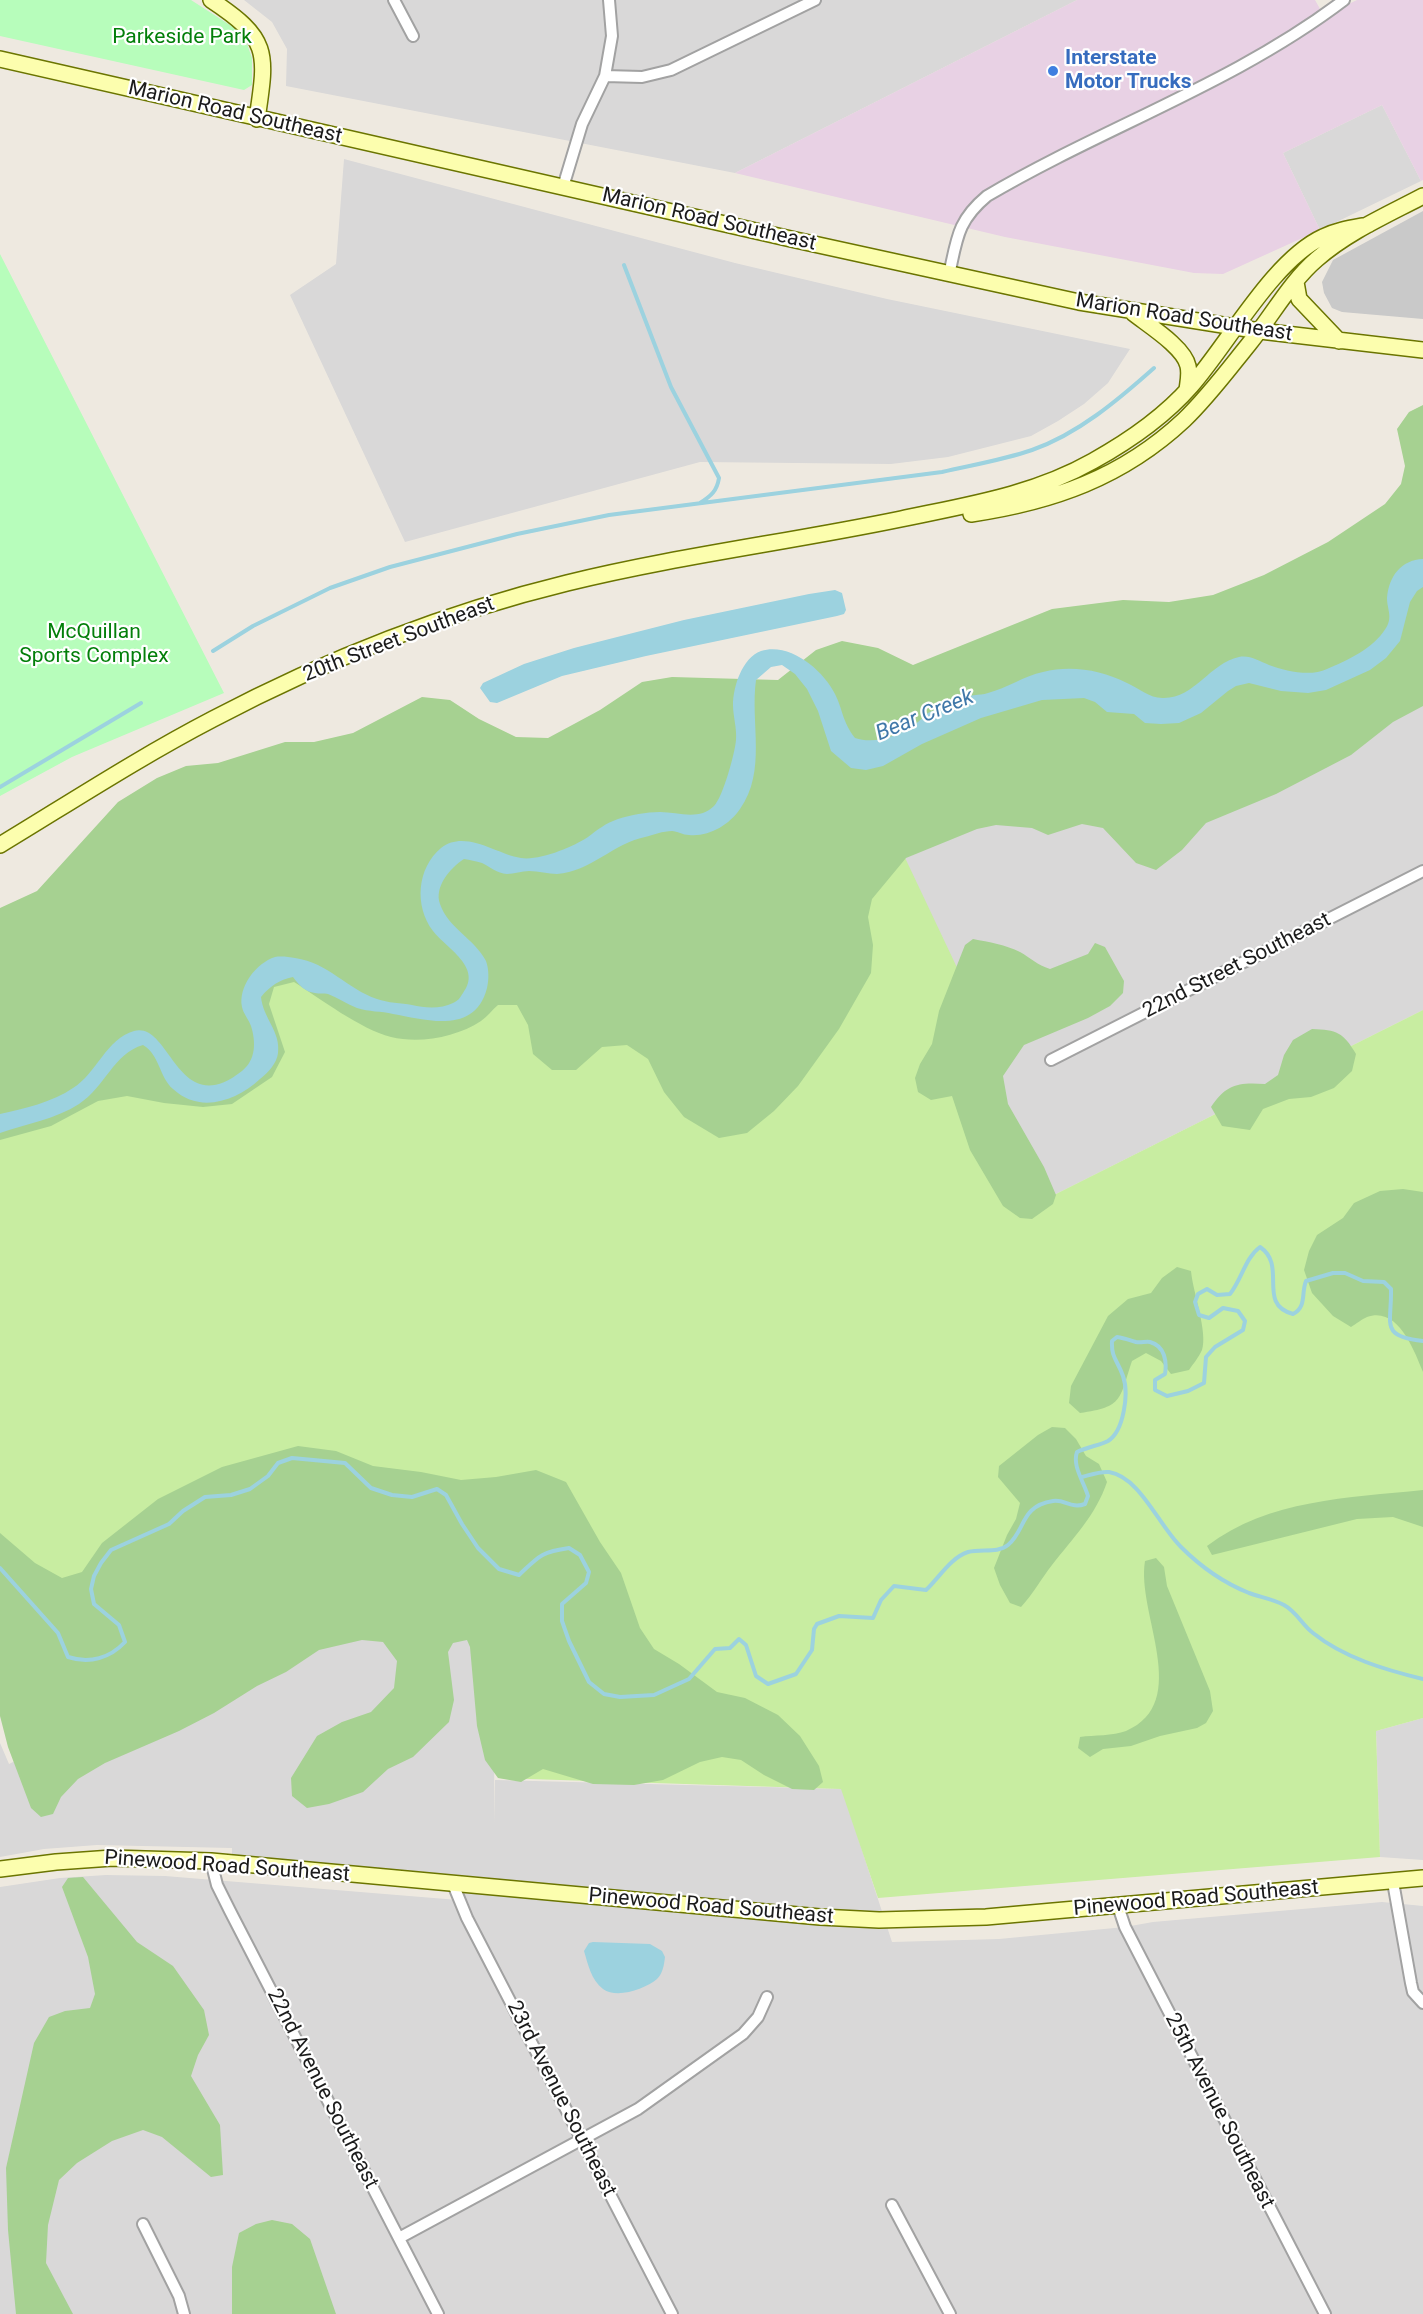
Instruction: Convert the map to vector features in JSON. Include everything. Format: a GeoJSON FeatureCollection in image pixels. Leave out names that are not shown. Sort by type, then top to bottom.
{"type":"FeatureCollection","features":[{"type":"Feature","properties":{"kind":"street"},"geometry":{"type":"LineString","coordinates":[[211,0],[247,26],[258,41],[262,56],[263,81],[257,119]]}},
{"type":"Feature","properties":{"kind":"street"},"geometry":{"type":"LineString","coordinates":[[394,0],[413,36]]}},
{"type":"Feature","properties":{"kind":"street"},"geometry":{"type":"LineString","coordinates":[[563,187],[582,124],[605,76],[613,22],[609,0]]}},
{"type":"Feature","properties":{"kind":"street"},"geometry":{"type":"LineString","coordinates":[[605,76],[642,77],[671,70],[815,0]]}},
{"type":"Feature","properties":{"kind":"street"},"geometry":{"type":"LineString","coordinates":[[949,275],[963,221],[971,210],[987,196],[1227,74],[1305,29],[1344,0]]}},
{"type":"Feature","properties":{"kind":"street","name":"Marion Road Southeast"},"geometry":{"type":"LineString","coordinates":[[0,59],[949,275],[1131,312],[1260,331],[1423,350]]}},
{"type":"Feature","properties":{"kind":"street","name":"20th Street Southeast"},"geometry":{"type":"LineString","coordinates":[[834,532],[997,510],[1041,501],[1082,486],[1135,457],[1170,432],[1215,386],[1296,282],[1326,251],[1368,225],[1423,196]]}},
{"type":"Feature","properties":{"kind":"street","name":"20th Street Southeast"},"geometry":{"type":"LineString","coordinates":[[0,845],[125,769],[212,720],[314,670],[400,635],[481,608],[574,582],[699,555],[834,532],[1006,497],[1045,484],[1093,462],[1134,437],[1166,411],[1187,390],[1286,265],[1299,252],[1324,236],[1368,225]]}},
{"type":"Feature","properties":{"kind":"street"},"geometry":{"type":"LineString","coordinates":[[1296,282],[1299,299],[1339,340]]}},
{"type":"Feature","properties":{"kind":"street"},"geometry":{"type":"LineString","coordinates":[[1131,312],[1166,339],[1186,360],[1189,370],[1187,390]]}},
{"type":"Feature","properties":{"kind":"street","name":"22nd Street Southeast"},"geometry":{"type":"LineString","coordinates":[[1051,1060],[1423,871]]}},
{"type":"Feature","properties":{"kind":"street","name":"Pinewood Road Southeast"},"geometry":{"type":"LineString","coordinates":[[0,1869],[112,1858],[211,1862],[797,1915],[879,1920],[937,1920],[1423,1878]]}},
{"type":"Feature","properties":{"kind":"street","name":"22nd Avenue Southeast"},"geometry":{"type":"LineString","coordinates":[[211,1862],[217,1885],[230,1911],[438,2314]]}},
{"type":"Feature","properties":{"kind":"street"},"geometry":{"type":"LineString","coordinates":[[1393,1882],[1413,1992],[1423,2003]]}},
{"type":"Feature","properties":{"kind":"street","name":"23rd Avenue Southeast"},"geometry":{"type":"LineString","coordinates":[[453,1884],[461,1907],[672,2314]]}},
{"type":"Feature","properties":{"kind":"street","name":"25th Avenue Southeast"},"geometry":{"type":"LineString","coordinates":[[1118,1906],[1122,1921],[1132,1941],[1325,2314]]}},
{"type":"Feature","properties":{"kind":"street"},"geometry":{"type":"LineString","coordinates":[[399,2238],[638,2109],[742,2034],[758,2017],[767,1997]]}},
{"type":"Feature","properties":{"kind":"street"},"geometry":{"type":"LineString","coordinates":[[892,2205],[950,2314]]}},
{"type":"Feature","properties":{"kind":"street"},"geometry":{"type":"LineString","coordinates":[[143,2224],[179,2296],[184,2314]]}},
{"type":"Feature","properties":{"kind":"shaded area"},"geometry":{"type":"Polygon","coordinates":[[[244,0],[1077,0],[735,173],[286,86],[287,49],[272,22],[244,0]]]}},
{"type":"Feature","properties":{"kind":"shaded area"},"geometry":{"type":"Polygon","coordinates":[[[1077,0],[1315,0],[1324,16],[1357,0],[1423,0],[1423,180],[1421,181],[1382,105],[1283,153],[1320,230],[1223,274],[1194,273],[1005,237],[735,173],[1077,0]]]}},
{"type":"Feature","properties":{"kind":"shaded area"},"geometry":{"type":"Polygon","coordinates":[[[1382,105],[1421,181],[1320,230],[1283,153],[1382,105]]]}},
{"type":"Feature","properties":{"kind":"shaded area"},"geometry":{"type":"Polygon","coordinates":[[[344,159],[735,263],[887,299],[1130,349],[1108,383],[1084,404],[1031,436],[948,457],[891,464],[700,462],[405,542],[290,295],[336,264],[344,159]]]}},
{"type":"Feature","properties":{"kind":"shaded area"},"geometry":{"type":"Polygon","coordinates":[[[1423,211],[1423,319],[1342,312],[1332,308],[1324,293],[1322,282],[1333,260],[1423,211]]]}},
{"type":"Feature","properties":{"kind":"shaded area"},"geometry":{"type":"Polygon","coordinates":[[[1423,671],[1423,1010],[1030,1207],[899,845],[1423,671]]]}},
{"type":"Feature","properties":{"kind":"shaded area"},"geometry":{"type":"Polygon","coordinates":[[[443,1553],[495,1573],[494,1824],[495,1780],[842,1789],[892,1942],[999,1939],[1125,1927],[1153,1922],[1382,1902],[1423,1906],[1423,2314],[0,2314],[0,1887],[60,1878],[106,1875],[165,1876],[458,1900],[453,1884],[493,1887],[493,1878],[232,1855],[232,1848],[97,1845],[44,1849],[0,1857],[0,1743],[9,1764],[443,1553]]]}},
{"type":"Feature","properties":{"kind":"shaded area"},"geometry":{"type":"Polygon","coordinates":[[[1423,1718],[1423,1860],[1380,1857],[1376,1731],[1423,1718]]]}},
{"type":"Feature","properties":{"kind":"green space","name":"Parkeside Park"},"geometry":{"type":"Polygon","coordinates":[[[0,0],[191,0],[233,27],[246,41],[252,58],[252,85],[244,90],[0,36],[0,0]]]}},
{"type":"Feature","properties":{"kind":"green space","name":"McQuillan Sports Complex"},"geometry":{"type":"Polygon","coordinates":[[[0,254],[224,693],[72,757],[0,796],[0,254]]]}},
{"type":"Feature","properties":{"kind":"green space"},"geometry":{"type":"Polygon","coordinates":[[[1423,405],[1423,706],[1393,722],[1351,755],[1276,794],[1206,823],[1182,850],[1156,870],[1136,863],[1103,828],[1082,824],[1048,835],[1032,828],[996,825],[977,829],[906,858],[872,899],[868,917],[873,945],[871,973],[839,1029],[798,1086],[774,1111],[747,1133],[719,1138],[684,1117],[664,1092],[648,1059],[627,1045],[602,1047],[576,1070],[552,1070],[533,1054],[528,1025],[517,1005],[498,1005],[481,1021],[450,1035],[414,1040],[402,1039],[367,1027],[294,982],[274,987],[269,1004],[285,1052],[272,1077],[232,1104],[203,1107],[127,1096],[98,1101],[51,1126],[0,1140],[0,908],[37,891],[118,802],[157,778],[186,766],[218,763],[285,742],[314,742],[353,733],[422,697],[450,700],[479,719],[516,737],[548,738],[600,710],[642,682],[672,677],[778,680],[816,650],[842,641],[878,648],[913,665],[1052,609],[1123,600],[1169,602],[1213,595],[1264,575],[1328,542],[1385,504],[1401,484],[1405,466],[1397,429],[1409,412],[1423,405]]]}},
{"type":"Feature","properties":{"kind":"green space"},"geometry":{"type":"Polygon","coordinates":[[[899,845],[979,1014],[1030,1207],[1423,1010],[1423,1718],[1376,1731],[1380,1857],[878,1898],[841,1789],[498,1778],[495,1574],[0,1678],[0,1111],[225,969],[899,845]]]}},
{"type":"Feature","properties":{"kind":"green space"},"geometry":{"type":"Polygon","coordinates":[[[973,939],[1015,950],[1050,969],[1088,954],[1095,943],[1105,947],[1124,981],[1123,993],[1110,1006],[1088,1018],[1024,1045],[1003,1076],[1008,1104],[1044,1167],[1056,1195],[1053,1204],[1032,1219],[1020,1218],[1003,1206],[970,1150],[952,1096],[931,1100],[918,1092],[915,1078],[932,1044],[939,1011],[965,945],[973,939]]]}},
{"type":"Feature","properties":{"kind":"green space"},"geometry":{"type":"Polygon","coordinates":[[[1312,1029],[1328,1030],[1347,1041],[1356,1054],[1352,1071],[1334,1088],[1311,1097],[1289,1099],[1263,1109],[1250,1130],[1222,1126],[1211,1107],[1222,1093],[1240,1084],[1265,1084],[1278,1075],[1284,1055],[1293,1040],[1312,1029]]]}},
{"type":"Feature","properties":{"kind":"green space"},"geometry":{"type":"Polygon","coordinates":[[[1403,1189],[1423,1192],[1423,1372],[1410,1342],[1396,1324],[1378,1315],[1367,1317],[1351,1327],[1333,1316],[1312,1293],[1304,1270],[1309,1251],[1317,1235],[1343,1218],[1354,1203],[1380,1191],[1403,1189]]]}},
{"type":"Feature","properties":{"kind":"green space"},"geometry":{"type":"Polygon","coordinates":[[[1177,1267],[1191,1271],[1203,1333],[1202,1350],[1198,1358],[1189,1370],[1171,1374],[1161,1361],[1146,1353],[1132,1361],[1118,1399],[1105,1408],[1080,1413],[1069,1403],[1071,1386],[1108,1316],[1128,1299],[1151,1293],[1162,1278],[1177,1267]]]}},
{"type":"Feature","properties":{"kind":"green space"},"geometry":{"type":"Polygon","coordinates":[[[1052,1427],[1065,1428],[1076,1439],[1086,1456],[1099,1464],[1107,1482],[1090,1516],[1021,1607],[1010,1603],[994,1568],[1016,1519],[1020,1503],[998,1477],[999,1466],[1038,1435],[1052,1427]]]}},
{"type":"Feature","properties":{"kind":"green space"},"geometry":{"type":"Polygon","coordinates":[[[298,1446],[336,1451],[373,1466],[461,1480],[536,1470],[566,1482],[600,1542],[621,1573],[640,1628],[654,1649],[717,1692],[745,1698],[778,1715],[800,1736],[819,1766],[823,1782],[814,1790],[792,1789],[741,1760],[722,1757],[700,1762],[663,1780],[634,1785],[593,1784],[543,1769],[521,1782],[498,1778],[485,1760],[477,1726],[470,1647],[467,1640],[453,1643],[448,1652],[454,1700],[449,1722],[413,1757],[388,1769],[363,1792],[329,1804],[307,1808],[292,1796],[291,1778],[317,1736],[342,1722],[371,1712],[394,1688],[397,1661],[383,1642],[362,1640],[319,1650],[286,1672],[257,1686],[214,1713],[105,1763],[78,1779],[61,1797],[53,1814],[41,1817],[31,1808],[8,1747],[0,1716],[0,1533],[35,1563],[62,1578],[82,1572],[102,1543],[158,1499],[222,1467],[298,1446]]]}},
{"type":"Feature","properties":{"kind":"green space"},"geometry":{"type":"Polygon","coordinates":[[[1423,1490],[1423,1527],[1393,1517],[1357,1519],[1212,1555],[1207,1546],[1231,1530],[1256,1519],[1310,1503],[1423,1490]]]}},
{"type":"Feature","properties":{"kind":"green space"},"geometry":{"type":"Polygon","coordinates":[[[1156,1558],[1164,1567],[1167,1586],[1210,1691],[1213,1711],[1206,1723],[1197,1728],[1160,1736],[1131,1746],[1103,1749],[1090,1757],[1078,1748],[1080,1737],[1126,1731],[1146,1718],[1156,1700],[1159,1678],[1157,1655],[1144,1582],[1145,1561],[1156,1558]]]}},
{"type":"Feature","properties":{"kind":"green space"},"geometry":{"type":"Polygon","coordinates":[[[83,1877],[137,1942],[173,1966],[204,2010],[209,2035],[198,2055],[191,2076],[220,2125],[223,2175],[211,2177],[162,2137],[143,2130],[112,2141],[77,2163],[59,2180],[48,2225],[46,2263],[73,2314],[16,2314],[8,2230],[6,2168],[34,2043],[49,2017],[65,2011],[90,2008],[95,1994],[88,1957],[62,1887],[68,1878],[83,1877]]]}},
{"type":"Feature","properties":{"kind":"green space"},"geometry":{"type":"Polygon","coordinates":[[[272,2220],[292,2224],[310,2239],[336,2314],[232,2314],[232,2267],[239,2233],[256,2224],[272,2220]]]}},
{"type":"Feature","properties":{"kind":"water","name":"Bear Creek"},"geometry":{"type":"Polygon","coordinates":[[[1423,559],[1423,587],[1417,591],[1410,602],[1400,641],[1386,658],[1370,670],[1326,690],[1308,693],[1281,691],[1249,683],[1236,686],[1201,713],[1179,723],[1145,723],[1134,714],[1107,712],[1095,702],[1084,698],[1042,700],[981,718],[922,744],[883,766],[866,770],[851,768],[831,751],[818,711],[807,689],[795,674],[782,665],[771,667],[756,680],[756,746],[753,779],[740,809],[718,829],[696,835],[674,831],[658,833],[634,840],[569,872],[557,874],[529,871],[507,874],[482,863],[464,859],[444,878],[439,891],[440,904],[449,920],[481,953],[488,967],[487,988],[481,1003],[472,1013],[448,1021],[435,1021],[366,1010],[328,994],[308,991],[293,977],[288,978],[275,984],[261,997],[262,1005],[277,1038],[276,1060],[266,1074],[240,1093],[218,1102],[206,1103],[184,1097],[168,1084],[153,1054],[143,1045],[124,1055],[96,1089],[79,1104],[51,1117],[0,1133],[0,1114],[38,1104],[65,1093],[81,1082],[116,1041],[134,1031],[147,1032],[157,1040],[189,1078],[203,1085],[220,1084],[242,1071],[250,1062],[254,1050],[251,1026],[242,1007],[243,992],[255,970],[275,957],[295,958],[318,965],[366,995],[381,1000],[422,1007],[443,1006],[457,1001],[468,984],[469,975],[466,966],[433,931],[427,921],[421,899],[423,876],[433,856],[450,843],[460,841],[481,844],[511,856],[537,857],[574,845],[606,825],[623,818],[655,812],[688,815],[708,811],[721,794],[733,755],[736,736],[733,705],[737,682],[744,666],[761,651],[772,649],[794,654],[814,667],[830,685],[855,738],[871,740],[888,738],[904,731],[928,713],[946,707],[959,699],[988,693],[1029,676],[1054,670],[1075,669],[1096,672],[1159,698],[1185,692],[1219,666],[1239,657],[1251,658],[1290,671],[1313,673],[1320,671],[1360,653],[1381,635],[1389,620],[1387,598],[1393,576],[1408,562],[1423,559]]]}},
{"type":"Feature","properties":{"kind":"water"},"geometry":{"type":"Polygon","coordinates":[[[835,590],[842,593],[846,610],[844,614],[562,676],[497,703],[490,702],[480,688],[483,683],[524,664],[574,648],[684,620],[835,590]]]}},
{"type":"Feature","properties":{"kind":"water"},"geometry":{"type":"Polygon","coordinates":[[[589,1943],[650,1944],[662,1951],[665,1957],[662,1972],[657,1979],[638,1989],[623,1993],[609,1992],[596,1981],[584,1951],[589,1943]]]}},
{"type":"Feature","properties":{"kind":"waterway"},"geometry":{"type":"LineString","coordinates":[[624,265],[671,387],[719,478],[713,493],[700,503]]}},
{"type":"Feature","properties":{"kind":"waterway"},"geometry":{"type":"LineString","coordinates":[[213,651],[253,626],[330,588],[390,567],[517,534],[609,515],[942,472],[1021,454],[1049,443],[1081,425],[1112,404],[1154,368]]}},
{"type":"Feature","properties":{"kind":"waterway"},"geometry":{"type":"LineString","coordinates":[[0,787],[141,703]]}},
{"type":"Feature","properties":{"kind":"waterway"},"geometry":{"type":"LineString","coordinates":[[0,1568],[58,1633],[68,1657],[92,1660],[106,1656],[125,1642],[119,1625],[94,1604],[91,1589],[94,1576],[111,1550],[169,1524],[183,1511],[205,1497],[231,1495],[250,1489],[268,1476],[278,1463],[292,1458],[345,1463],[371,1488],[392,1495],[412,1497],[437,1489],[446,1495],[478,1548],[499,1569],[519,1575],[536,1559],[552,1551],[569,1548],[580,1555],[589,1572],[586,1583],[562,1604],[562,1621],[589,1682],[604,1694],[620,1697],[654,1695],[689,1679],[715,1649],[730,1648],[739,1639],[746,1645],[756,1676],[768,1684],[796,1674],[812,1650],[814,1629],[817,1624],[839,1616],[873,1618],[881,1600],[894,1586],[926,1590],[950,1563],[962,1555],[973,1551],[1004,1548],[1014,1539],[1029,1513],[1042,1504],[1053,1501],[1076,1505],[1085,1504],[1088,1496],[1077,1468],[1077,1452],[1108,1441],[1118,1429],[1124,1411],[1125,1383],[1114,1356],[1112,1341],[1117,1337],[1136,1342],[1150,1342],[1159,1347],[1164,1355],[1166,1369],[1165,1374],[1155,1380],[1155,1390],[1167,1396],[1188,1391],[1204,1383],[1206,1357],[1215,1347],[1243,1330],[1245,1321],[1238,1311],[1223,1308],[1209,1318],[1199,1315],[1195,1302],[1198,1294],[1207,1289],[1217,1295],[1230,1294],[1247,1263],[1260,1247],[1268,1255],[1272,1264],[1274,1293],[1276,1302],[1282,1309],[1293,1314],[1300,1308],[1306,1281],[1333,1273],[1345,1273],[1363,1281],[1384,1282],[1391,1289],[1390,1320],[1394,1332],[1409,1339],[1423,1341]]}},
{"type":"Feature","properties":{"kind":"waterway"},"geometry":{"type":"LineString","coordinates":[[1082,1477],[1106,1472],[1120,1476],[1140,1492],[1181,1547],[1213,1573],[1240,1589],[1284,1605],[1313,1633],[1338,1649],[1380,1667],[1423,1679]]}},
{"type":"Feature","properties":{"kind":"place","name":"Interstate Motor Trucks"},"geometry":{"type":"Point","coordinates":[1053,71]}}]}
